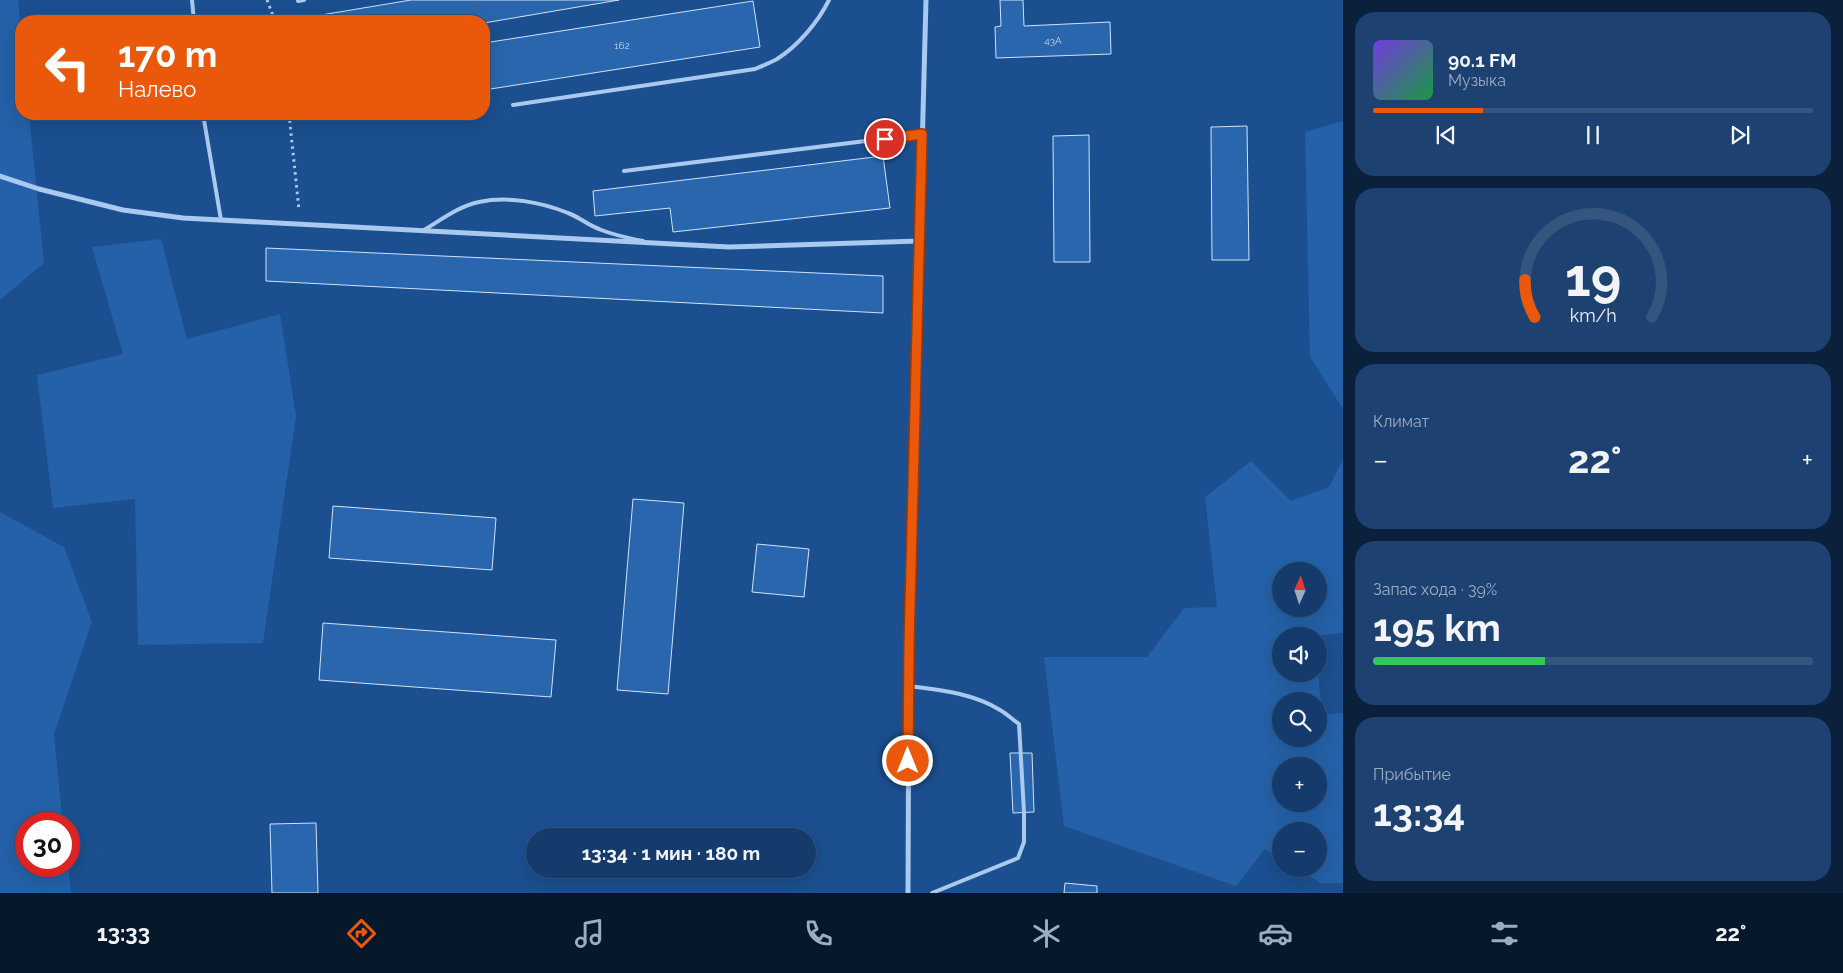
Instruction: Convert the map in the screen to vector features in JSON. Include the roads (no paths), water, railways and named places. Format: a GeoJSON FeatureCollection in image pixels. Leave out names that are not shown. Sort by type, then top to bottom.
{"type":"FeatureCollection","features":[{"type":"Feature","properties":{"kind":"street"},"geometry":{"type":"LineString","coordinates":[[908,893],[909,686],[926,0]]}},
{"type":"Feature","properties":{"kind":"street"},"geometry":{"type":"LineString","coordinates":[[0,176],[39,189],[123,210],[183,218],[728,247],[919,242]]}},
{"type":"Feature","properties":{"kind":"lane"},"geometry":{"type":"LineString","coordinates":[[192,0],[193,15]]}},
{"type":"Feature","properties":{"kind":"lane"},"geometry":{"type":"LineString","coordinates":[[298,1],[304,0]]}},
{"type":"Feature","properties":{"kind":"lane"},"geometry":{"type":"LineString","coordinates":[[513,105],[755,69],[776,60],[797,44],[829,0]]}},
{"type":"Feature","properties":{"kind":"lane"},"geometry":{"type":"LineString","coordinates":[[204,120],[221,220]]}},
{"type":"Feature","properties":{"kind":"lane"},"geometry":{"type":"LineString","coordinates":[[624,171],[922,134]]}},
{"type":"Feature","properties":{"kind":"lane"},"geometry":{"type":"LineString","coordinates":[[422,231],[477,202],[502,200],[538,202],[618,236],[658,244]]}},
{"type":"Feature","properties":{"kind":"lane"},"geometry":{"type":"LineString","coordinates":[[909,686],[941,690],[971,697],[999,709],[1019,724],[1024,842],[1018,858],[932,893]]}}]}
